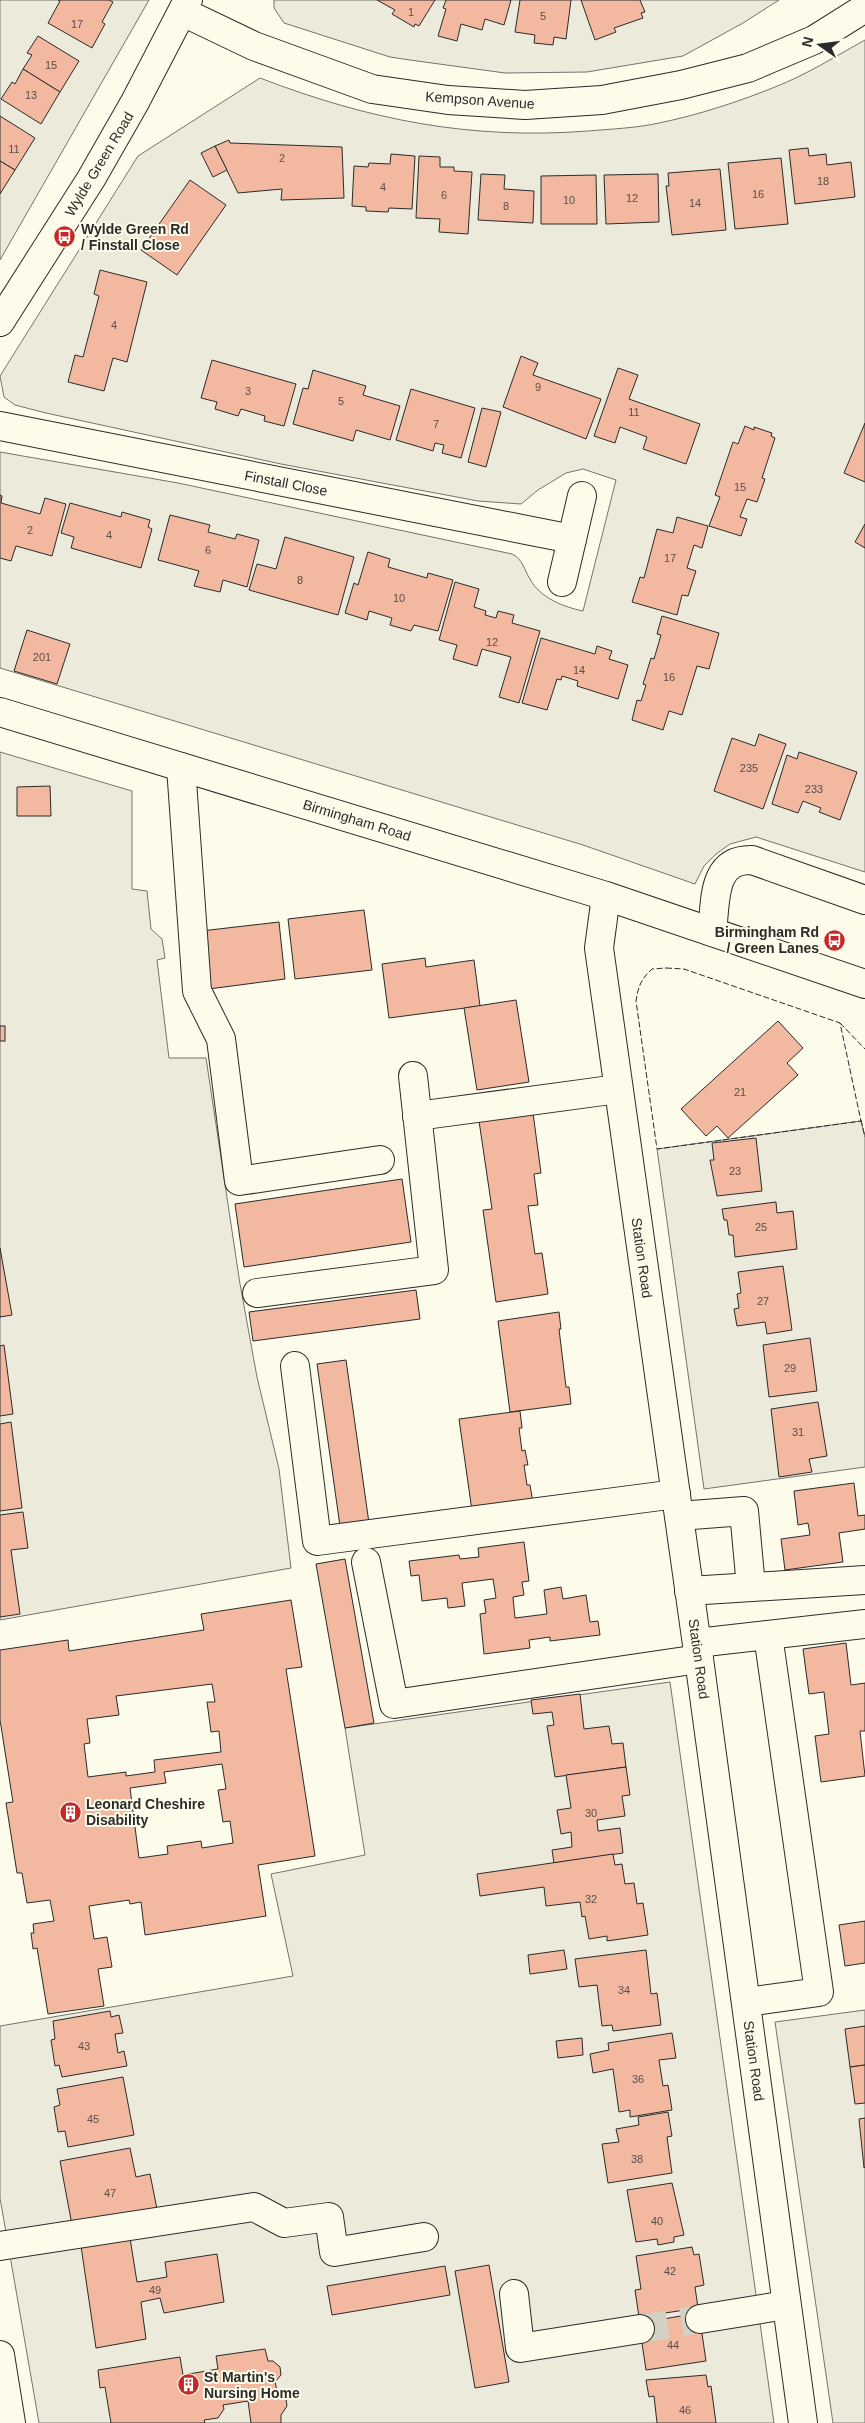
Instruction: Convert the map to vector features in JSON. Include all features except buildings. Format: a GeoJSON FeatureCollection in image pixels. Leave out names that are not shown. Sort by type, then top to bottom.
{"type":"FeatureCollection","features":[{"type":"Feature","properties":{"kind":"street","name":"Kempson Avenue"},"geometry":{"type":"LineString","coordinates":[[186,6],[254,46],[372,89],[448,100],[525,105],[602,100],[748,68],[814,40],[865,8]]}},
{"type":"Feature","properties":{"kind":"street","name":"Wylde Green Road"},"geometry":{"type":"LineString","coordinates":[[0,322],[91,179],[135,102],[186,6]]}},
{"type":"Feature","properties":{"kind":"street","name":"Finstall Close"},"geometry":{"type":"LineString","coordinates":[[0,426],[572,539]]}},
{"type":"Feature","properties":{"kind":"street"},"geometry":{"type":"LineString","coordinates":[[562,582],[582,496]]}},
{"type":"Feature","properties":{"kind":"street","name":"Birmingham Road"},"geometry":{"type":"LineString","coordinates":[[0,712],[606,896],[865,984]]}},
{"type":"Feature","properties":{"kind":"street"},"geometry":{"type":"LineString","coordinates":[[181,767],[196,991],[221,1039],[239,1181],[380,1160]]}},
{"type":"Feature","properties":{"kind":"street"},"geometry":{"type":"LineString","coordinates":[[712,932],[720,876],[727,866],[738,860],[752,860],[865,900]]}},
{"type":"Feature","properties":{"kind":"street","name":"Station Road"},"geometry":{"type":"LineString","coordinates":[[606,896],[599,948],[698,1651],[802,2423]]}},
{"type":"Feature","properties":{"kind":"street"},"geometry":{"type":"LineString","coordinates":[[257,1292],[434,1270],[413,1076]]}},
{"type":"Feature","properties":{"kind":"street"},"geometry":{"type":"LineString","coordinates":[[418,1116],[618,1089]]}},
{"type":"Feature","properties":{"kind":"street"},"geometry":{"type":"LineString","coordinates":[[295,1366],[316,1541],[677,1505],[744,1511],[751,1587]]}},
{"type":"Feature","properties":{"kind":"street"},"geometry":{"type":"LineString","coordinates":[[366,1562],[394,1704],[698,1651],[768,1635],[865,1624]]}},
{"type":"Feature","properties":{"kind":"street"},"geometry":{"type":"LineString","coordinates":[[689,1591],[865,1580]]}},
{"type":"Feature","properties":{"kind":"street"},"geometry":{"type":"LineString","coordinates":[[746,2002],[820,1992],[768,1635]]}},
{"type":"Feature","properties":{"kind":"street"},"geometry":{"type":"LineString","coordinates":[[0,2246],[254,2207],[284,2223],[329,2218],[334,2252],[424,2237]]}},
{"type":"Feature","properties":{"kind":"street"},"geometry":{"type":"LineString","coordinates":[[514,2294],[520,2348],[640,2329]]}},
{"type":"Feature","properties":{"kind":"street"},"geometry":{"type":"LineString","coordinates":[[700,2319],[786,2305]]}},
{"type":"Feature","properties":{"kind":"street"},"geometry":{"type":"LineString","coordinates":[[1,2363],[11,2423]]}},
{"type":"Feature","properties":{"kind":"shaded area"},"geometry":{"type":"Polygon","coordinates":[[[0,0],[149,0],[0,260],[0,0]]]}},
{"type":"Feature","properties":{"kind":"shaded area"},"geometry":{"type":"Polygon","coordinates":[[[274,0],[779,0],[743,23],[683,56],[587,72],[505,73],[390,57],[284,23],[274,8],[274,0]]]}},
{"type":"Feature","properties":{"kind":"shaded area"},"geometry":{"type":"Polygon","coordinates":[[[865,40],[865,872],[756,837],[730,844],[716,854],[704,866],[695,884],[583,845],[0,668],[0,452],[178,483],[512,554],[521,562],[534,586],[546,596],[553,601],[583,611],[616,480],[583,469],[566,473],[538,490],[521,504],[478,501],[281,464],[46,413],[15,405],[4,397],[0,376],[138,156],[260,78],[341,105],[421,124],[503,132],[588,131],[651,125],[732,103],[798,77],[865,40]]]}},
{"type":"Feature","properties":{"kind":"shaded area"},"geometry":{"type":"Polygon","coordinates":[[[0,752],[132,791],[132,889],[147,891],[151,929],[162,939],[165,958],[157,960],[169,1058],[206,1058],[240,1284],[257,1377],[279,1469],[291,1568],[0,1620],[0,752]]]}},
{"type":"Feature","properties":{"kind":"shaded area"},"geometry":{"type":"Polygon","coordinates":[[[861,1121],[865,1137],[865,1467],[704,1489],[657,1149],[861,1121]]]}},
{"type":"Feature","properties":{"kind":"shaded area"},"geometry":{"type":"Polygon","coordinates":[[[670,1682],[774,2423],[39,2423],[0,2198],[0,2026],[293,1976],[271,1874],[365,1855],[345,1728],[670,1682]]]}},
{"type":"Feature","properties":{"kind":"shaded area"},"geometry":{"type":"Polygon","coordinates":[[[865,2010],[865,2423],[833,2423],[775,2022],[865,2010]]]}},
{"type":"Feature","properties":{"kind":"tunnel"},"geometry":{"type":"LineString","coordinates":[[640,2329],[700,2319]]}},
{"type":"Feature","properties":{"kind":"fence"},"geometry":{"type":"LineString","coordinates":[[666,968],[684,969],[840,1023],[861,1121],[657,1149],[636,1001],[645,976],[652,969],[666,968]]}},
{"type":"Feature","properties":{"kind":"fence"},"geometry":{"type":"LineString","coordinates":[[840,1023],[865,1049]]}},
{"type":"Feature","properties":{"kind":"fence"},"geometry":{"type":"LineString","coordinates":[[861,1120],[865,1137]]}},
{"type":"Feature","properties":{"kind":"place","name":"Wylde Green Rd / Finstall Close"},"geometry":{"type":"Point","coordinates":[65,237]}},
{"type":"Feature","properties":{"kind":"place","name":"Birmingham Rd / Green Lanes"},"geometry":{"type":"Point","coordinates":[835,940]}},
{"type":"Feature","properties":{"kind":"place","name":"Leonard Cheshire Disability"},"geometry":{"type":"Point","coordinates":[70,1812]}},
{"type":"Feature","properties":{"kind":"place","name":"St Martin's Nursing Home"},"geometry":{"type":"Point","coordinates":[188,2385]}}]}
